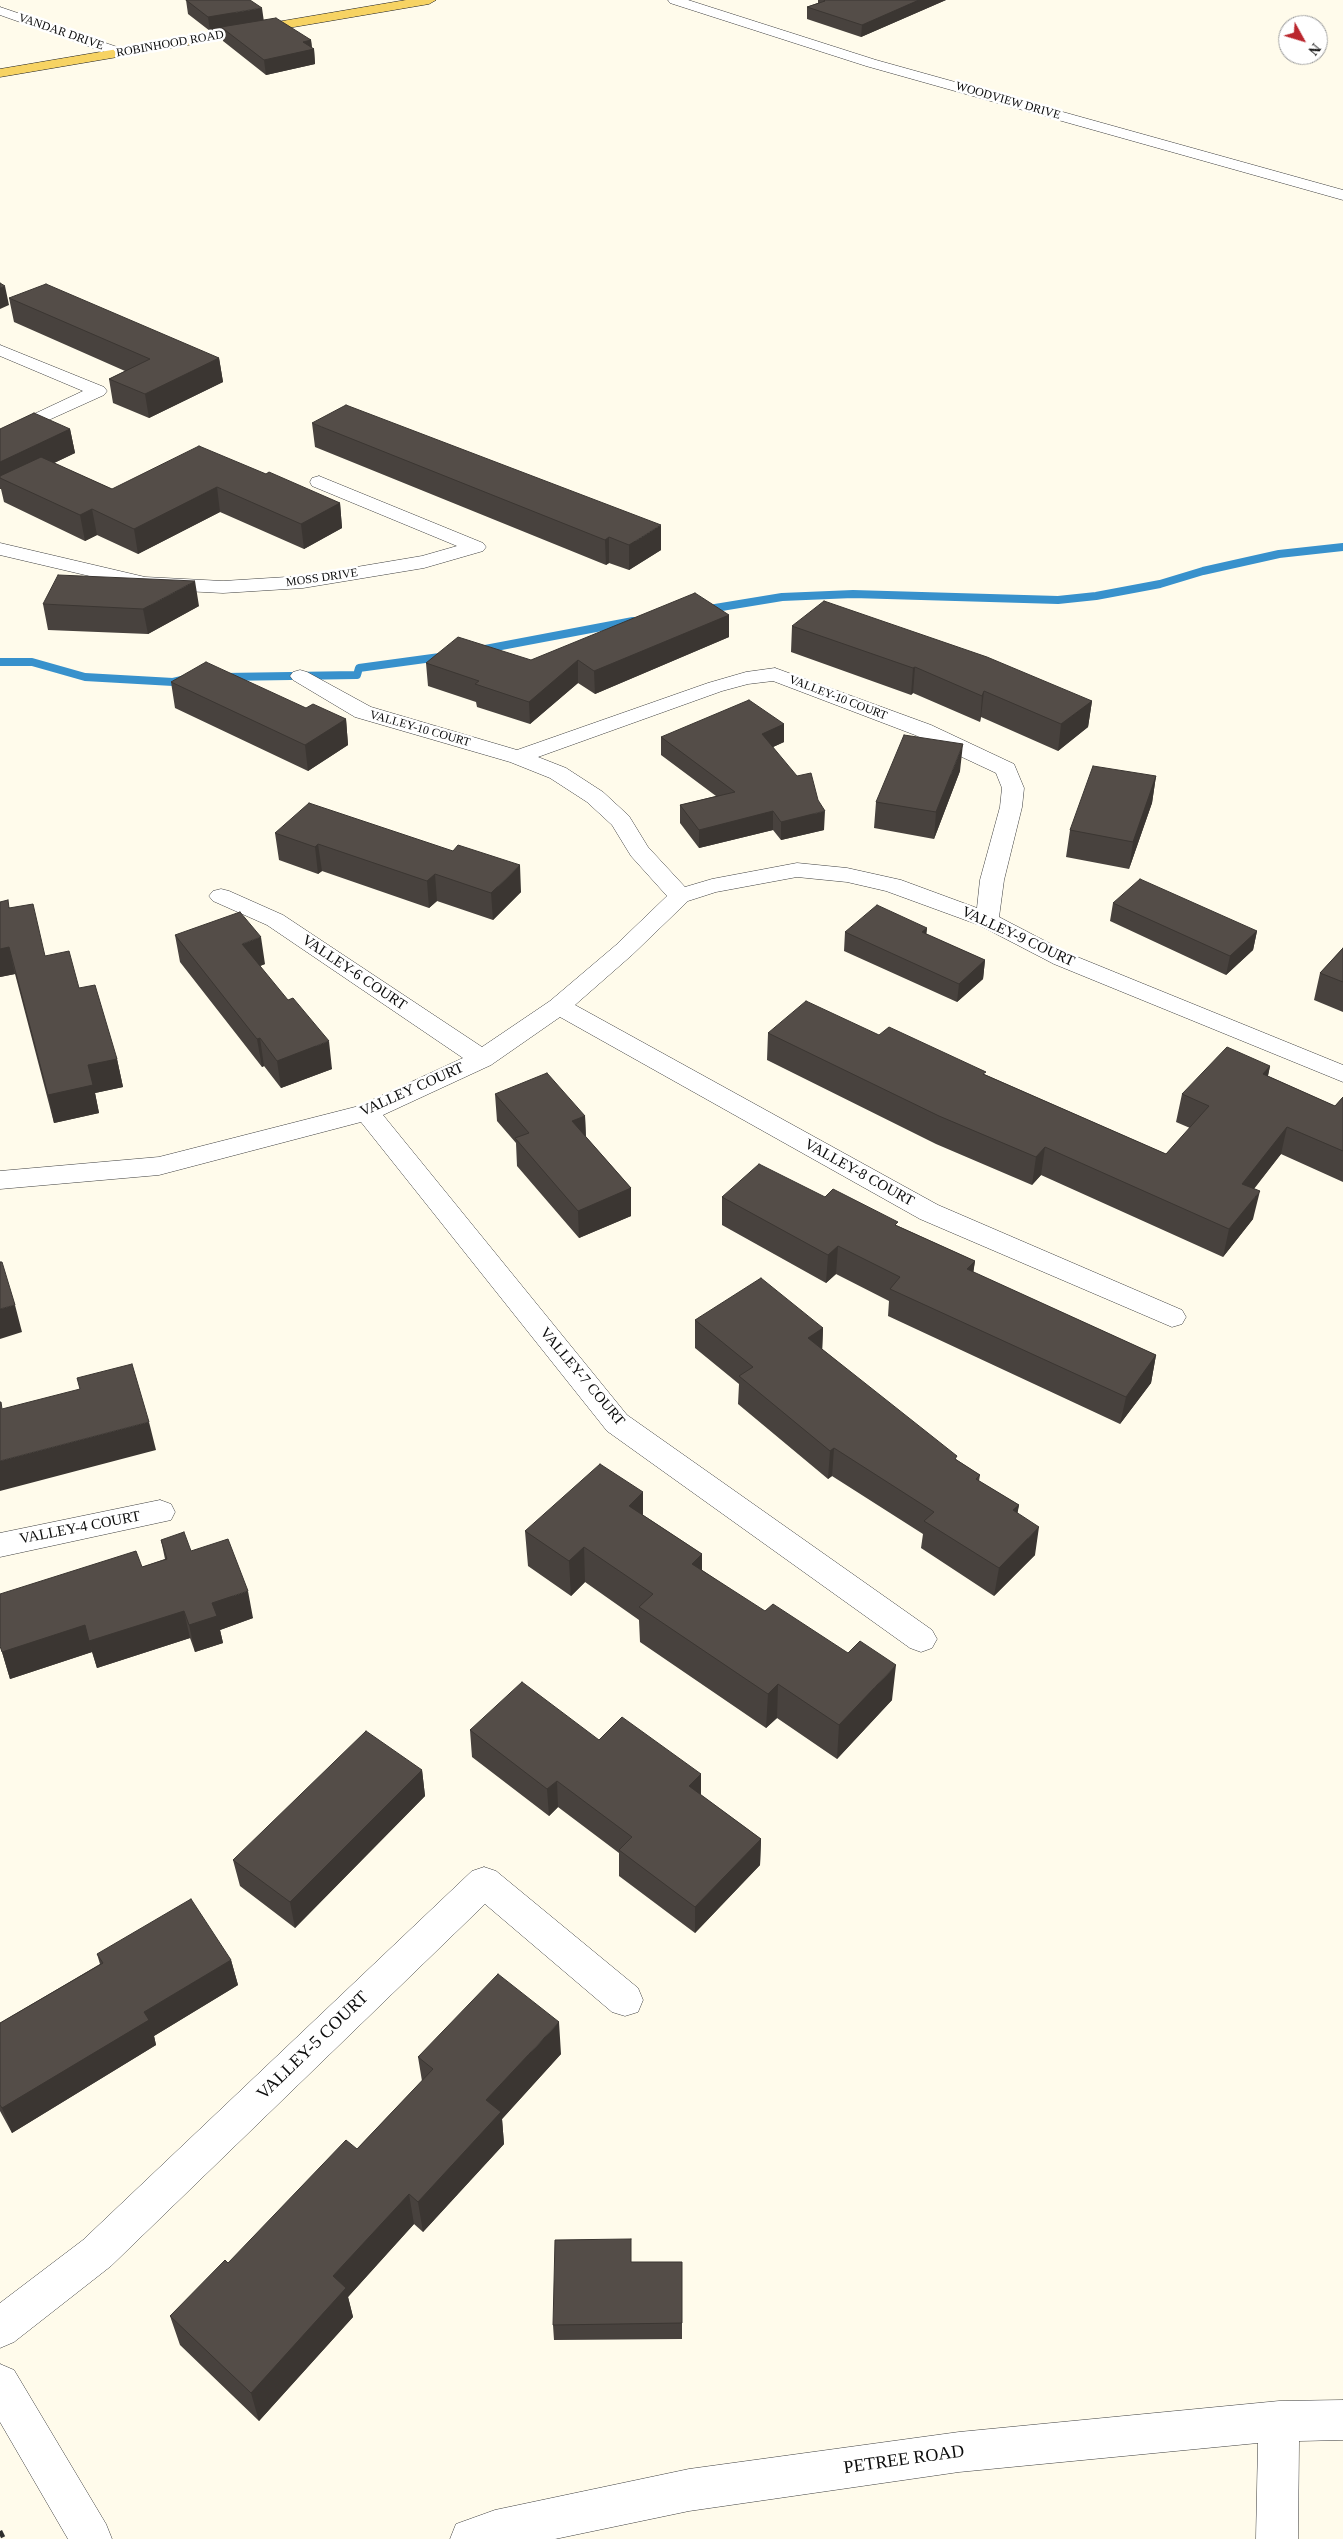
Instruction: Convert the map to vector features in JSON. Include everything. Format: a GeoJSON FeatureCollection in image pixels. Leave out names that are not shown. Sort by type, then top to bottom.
{"type":"FeatureCollection","features":[{"type":"Feature","properties":{"kind":"main road","name":"ROBINHOOD ROAD"},"geometry":{"type":"LineString","coordinates":[[0,73],[429,0]]}},
{"type":"Feature","properties":{"kind":"street","name":"WOODVIEW DRIVE"},"geometry":{"type":"LineString","coordinates":[[674,0],[871,63],[1343,195]]}},
{"type":"Feature","properties":{"kind":"street","name":"VANDAR DRIVE"},"geometry":{"type":"LineString","coordinates":[[0,11],[121,53]]}},
{"type":"Feature","properties":{"kind":"street"},"geometry":{"type":"LineString","coordinates":[[0,350],[98,391],[0,437]]}},
{"type":"Feature","properties":{"kind":"street","name":"MOSS DRIVE"},"geometry":{"type":"LineString","coordinates":[[0,549],[145,583],[223,588],[303,582],[424,562],[476,547],[319,482]]}},
{"type":"Feature","properties":{"kind":"street","name":"VALLEY-10 COURT"},"geometry":{"type":"LineString","coordinates":[[518,757],[715,687],[746,678],[775,674],[923,730],[1006,769],[1013,788],[1011,807],[992,880],[987,920]]}},
{"type":"Feature","properties":{"kind":"street","name":"VALLEY-10 COURT"},"geometry":{"type":"LineString","coordinates":[[300,676],[363,712],[518,757],[558,773],[595,797],[621,821],[639,851],[680,896]]}},
{"type":"Feature","properties":{"kind":"street","name":"VALLEY-9 COURT"},"geometry":{"type":"LineString","coordinates":[[680,896],[712,886],[797,870],[847,875],[893,885],[987,920],[1062,959],[1343,1074]]}},
{"type":"Feature","properties":{"kind":"street","name":"VALLEY-6 COURT"},"geometry":{"type":"LineString","coordinates":[[221,896],[276,920],[482,1059]]}},
{"type":"Feature","properties":{"kind":"street","name":"VALLEY COURT"},"geometry":{"type":"LineString","coordinates":[[0,1180],[159,1166],[367,1112],[482,1059],[559,1006],[624,950],[680,896]]}},
{"type":"Feature","properties":{"kind":"street","name":"VALLEY-8 COURT"},"geometry":{"type":"LineString","coordinates":[[559,1006],[929,1212],[1172,1317]]}},
{"type":"Feature","properties":{"kind":"street","name":"VALLEY-7 COURT"},"geometry":{"type":"LineString","coordinates":[[367,1112],[617,1423],[921,1639]]}},
{"type":"Feature","properties":{"kind":"street","name":"VALLEY-4 COURT"},"geometry":{"type":"LineString","coordinates":[[0,1545],[160,1512]]}},
{"type":"Feature","properties":{"kind":"street","name":"VALLEY-5 COURT"},"geometry":{"type":"LineString","coordinates":[[0,2328],[97,2253],[484,1882],[625,2000]]}},
{"type":"Feature","properties":{"kind":"street"},"geometry":{"type":"LineString","coordinates":[[0,2384],[91,2539]]}},
{"type":"Feature","properties":{"kind":"street","name":"PETREE ROAD"},"geometry":{"type":"LineString","coordinates":[[471,2539],[495,2531],[690,2490],[959,2452],[1279,2421],[1343,2420]]}},
{"type":"Feature","properties":{"kind":"street"},"geometry":{"type":"LineString","coordinates":[[1277,2539],[1279,2421]]}},
{"type":"Feature","properties":{"kind":"path"},"geometry":{"type":"LineString","coordinates":[[0,2531],[4,2539]]}},
{"type":"Feature","properties":{"kind":"building"},"geometry":{"type":"Polygon","coordinates":[[[186,0],[250,0],[262,8],[208,17],[186,0]]]}},
{"type":"Feature","properties":{"kind":"building"},"geometry":{"type":"Polygon","coordinates":[[[824,0],[919,0],[862,25],[807,7],[824,0]]]}},
{"type":"Feature","properties":{"kind":"building"},"geometry":{"type":"Polygon","coordinates":[[[276,18],[311,40],[303,42],[314,49],[264,60],[221,27],[276,18]]]}},
{"type":"Feature","properties":{"kind":"building"},"geometry":{"type":"Polygon","coordinates":[[[46,284],[219,358],[145,394],[109,379],[150,359],[9,298],[46,284]]]}},
{"type":"Feature","properties":{"kind":"building"},"geometry":{"type":"Polygon","coordinates":[[[346,405],[661,525],[629,545],[609,537],[605,540],[312,423],[346,405]]]}},
{"type":"Feature","properties":{"kind":"building"},"geometry":{"type":"Polygon","coordinates":[[[34,413],[70,429],[0,462],[0,429],[34,413]]]}},
{"type":"Feature","properties":{"kind":"building"},"geometry":{"type":"Polygon","coordinates":[[[199,446],[266,474],[269,472],[340,503],[301,524],[217,487],[134,529],[92,509],[80,515],[0,478],[0,476],[41,457],[112,489],[199,446]]]}},
{"type":"Feature","properties":{"kind":"building"},"geometry":{"type":"Polygon","coordinates":[[[58,575],[195,581],[143,609],[43,604],[58,575]]]}},
{"type":"Feature","properties":{"kind":"building"},"geometry":{"type":"Polygon","coordinates":[[[695,593],[729,615],[594,671],[578,660],[529,702],[475,684],[479,681],[426,663],[458,637],[531,660],[695,593]]]}},
{"type":"Feature","properties":{"kind":"building"},"geometry":{"type":"Polygon","coordinates":[[[824,601],[987,657],[1092,701],[1061,724],[984,691],[982,696],[915,667],[913,668],[792,626],[824,601]]]}},
{"type":"Feature","properties":{"kind":"building"},"geometry":{"type":"Polygon","coordinates":[[[206,662],[306,708],[313,704],[346,719],[305,745],[171,682],[206,662]]]}},
{"type":"Feature","properties":{"kind":"building"},"geometry":{"type":"Polygon","coordinates":[[[749,700],[784,724],[762,734],[797,776],[811,773],[818,800],[825,811],[781,822],[773,811],[699,830],[680,805],[735,792],[661,737],[749,700]]]}},
{"type":"Feature","properties":{"kind":"building"},"geometry":{"type":"Polygon","coordinates":[[[904,735],[963,744],[936,812],[876,802],[904,735]]]}},
{"type":"Feature","properties":{"kind":"building"},"geometry":{"type":"Polygon","coordinates":[[[1093,766],[1156,776],[1133,842],[1070,830],[1093,766]]]}},
{"type":"Feature","properties":{"kind":"building"},"geometry":{"type":"Polygon","coordinates":[[[309,803],[453,851],[458,845],[520,865],[491,893],[435,874],[427,881],[318,844],[315,847],[275,833],[309,803]]]}},
{"type":"Feature","properties":{"kind":"building"},"geometry":{"type":"Polygon","coordinates":[[[1140,879],[1257,931],[1230,956],[1113,903],[1140,879]]]}},
{"type":"Feature","properties":{"kind":"building"},"geometry":{"type":"Polygon","coordinates":[[[8,900],[9,908],[33,904],[45,956],[69,951],[79,988],[95,985],[117,1059],[88,1065],[93,1085],[48,1095],[9,947],[0,949],[0,902],[8,900]]]}},
{"type":"Feature","properties":{"kind":"building"},"geometry":{"type":"Polygon","coordinates":[[[877,905],[927,928],[922,932],[985,960],[959,984],[845,932],[877,905]]]}},
{"type":"Feature","properties":{"kind":"building"},"geometry":{"type":"Polygon","coordinates":[[[240,912],[261,937],[242,944],[288,1000],[293,998],[329,1041],[277,1061],[260,1038],[257,1039],[175,935],[240,912]]]}},
{"type":"Feature","properties":{"kind":"building"},"geometry":{"type":"Polygon","coordinates":[[[1343,948],[1343,982],[1320,973],[1343,948]]]}},
{"type":"Feature","properties":{"kind":"building"},"geometry":{"type":"Polygon","coordinates":[[[806,1001],[879,1035],[889,1027],[986,1072],[983,1074],[1166,1154],[1209,1106],[1182,1094],[1227,1047],[1270,1066],[1263,1074],[1335,1106],[1343,1097],[1343,1151],[1287,1127],[1242,1184],[1260,1191],[1229,1229],[1045,1147],[1036,1157],[939,1116],[768,1033],[806,1001]]]}},
{"type":"Feature","properties":{"kind":"building"},"geometry":{"type":"Polygon","coordinates":[[[547,1073],[585,1116],[572,1121],[631,1188],[578,1211],[515,1138],[529,1133],[495,1094],[547,1073]]]}},
{"type":"Feature","properties":{"kind":"building"},"geometry":{"type":"Polygon","coordinates":[[[759,1164],[825,1197],[833,1189],[898,1222],[895,1225],[975,1261],[967,1269],[1156,1355],[1126,1397],[890,1289],[900,1277],[838,1246],[828,1255],[722,1197],[759,1164]]]}},
{"type":"Feature","properties":{"kind":"building"},"geometry":{"type":"Polygon","coordinates":[[[0,1262],[2,1262],[15,1305],[0,1309],[0,1262]]]}},
{"type":"Feature","properties":{"kind":"building"},"geometry":{"type":"Polygon","coordinates":[[[761,1278],[823,1328],[808,1338],[957,1456],[955,1459],[980,1475],[976,1479],[1019,1505],[1013,1510],[1039,1527],[999,1568],[924,1521],[934,1512],[834,1448],[830,1451],[739,1376],[753,1367],[695,1320],[761,1278]]]}},
{"type":"Feature","properties":{"kind":"building"},"geometry":{"type":"Polygon","coordinates":[[[132,1364],[149,1422],[0,1461],[0,1402],[2,1409],[80,1389],[77,1378],[132,1364]]]}},
{"type":"Feature","properties":{"kind":"building"},"geometry":{"type":"Polygon","coordinates":[[[600,1464],[643,1492],[629,1506],[702,1554],[692,1564],[765,1611],[773,1604],[848,1653],[860,1641],[896,1665],[839,1725],[778,1684],[768,1694],[639,1607],[653,1594],[584,1547],[569,1561],[525,1531],[600,1464]]]}},
{"type":"Feature","properties":{"kind":"building"},"geometry":{"type":"Polygon","coordinates":[[[184,1532],[191,1551],[228,1539],[248,1591],[212,1603],[217,1616],[189,1625],[184,1611],[89,1641],[85,1625],[2,1652],[0,1646],[0,1594],[136,1551],[142,1567],[167,1559],[161,1540],[184,1532]]]}},
{"type":"Feature","properties":{"kind":"building"},"geometry":{"type":"Polygon","coordinates":[[[522,1682],[599,1740],[622,1717],[701,1774],[689,1786],[761,1839],[695,1907],[619,1850],[632,1837],[557,1781],[547,1789],[470,1730],[522,1682]]]}},
{"type":"Feature","properties":{"kind":"building"},"geometry":{"type":"Polygon","coordinates":[[[366,1731],[422,1770],[290,1902],[233,1860],[366,1731]]]}},
{"type":"Feature","properties":{"kind":"building"},"geometry":{"type":"Polygon","coordinates":[[[191,1899],[231,1960],[144,2012],[149,2020],[2,2108],[0,2105],[0,2023],[103,1963],[97,1954],[191,1899]]]}},
{"type":"Feature","properties":{"kind":"building"},"geometry":{"type":"Polygon","coordinates":[[[498,1974],[559,2022],[486,2100],[501,2112],[418,2202],[409,2194],[333,2276],[346,2288],[251,2393],[170,2316],[225,2260],[228,2263],[346,2140],[357,2149],[433,2069],[418,2057],[498,1974]]]}},
{"type":"Feature","properties":{"kind":"building"},"geometry":{"type":"Polygon","coordinates":[[[631,2239],[631,2262],[682,2262],[682,2323],[553,2325],[555,2240],[631,2239]]]}},
{"type":"Feature","properties":{"kind":"waterway"},"geometry":{"type":"LineString","coordinates":[[703,610],[782,597],[853,594],[1058,600],[1096,596],[1160,584],[1203,571],[1279,554],[1343,547]]}},
{"type":"Feature","properties":{"kind":"waterway"},"geometry":{"type":"LineString","coordinates":[[480,650],[633,621]]}},
{"type":"Feature","properties":{"kind":"waterway"},"geometry":{"type":"LineString","coordinates":[[224,677],[357,675],[359,668],[447,656]]}},
{"type":"Feature","properties":{"kind":"waterway"},"geometry":{"type":"LineString","coordinates":[[0,662],[32,662],[85,677],[173,682],[186,679]]}}]}
